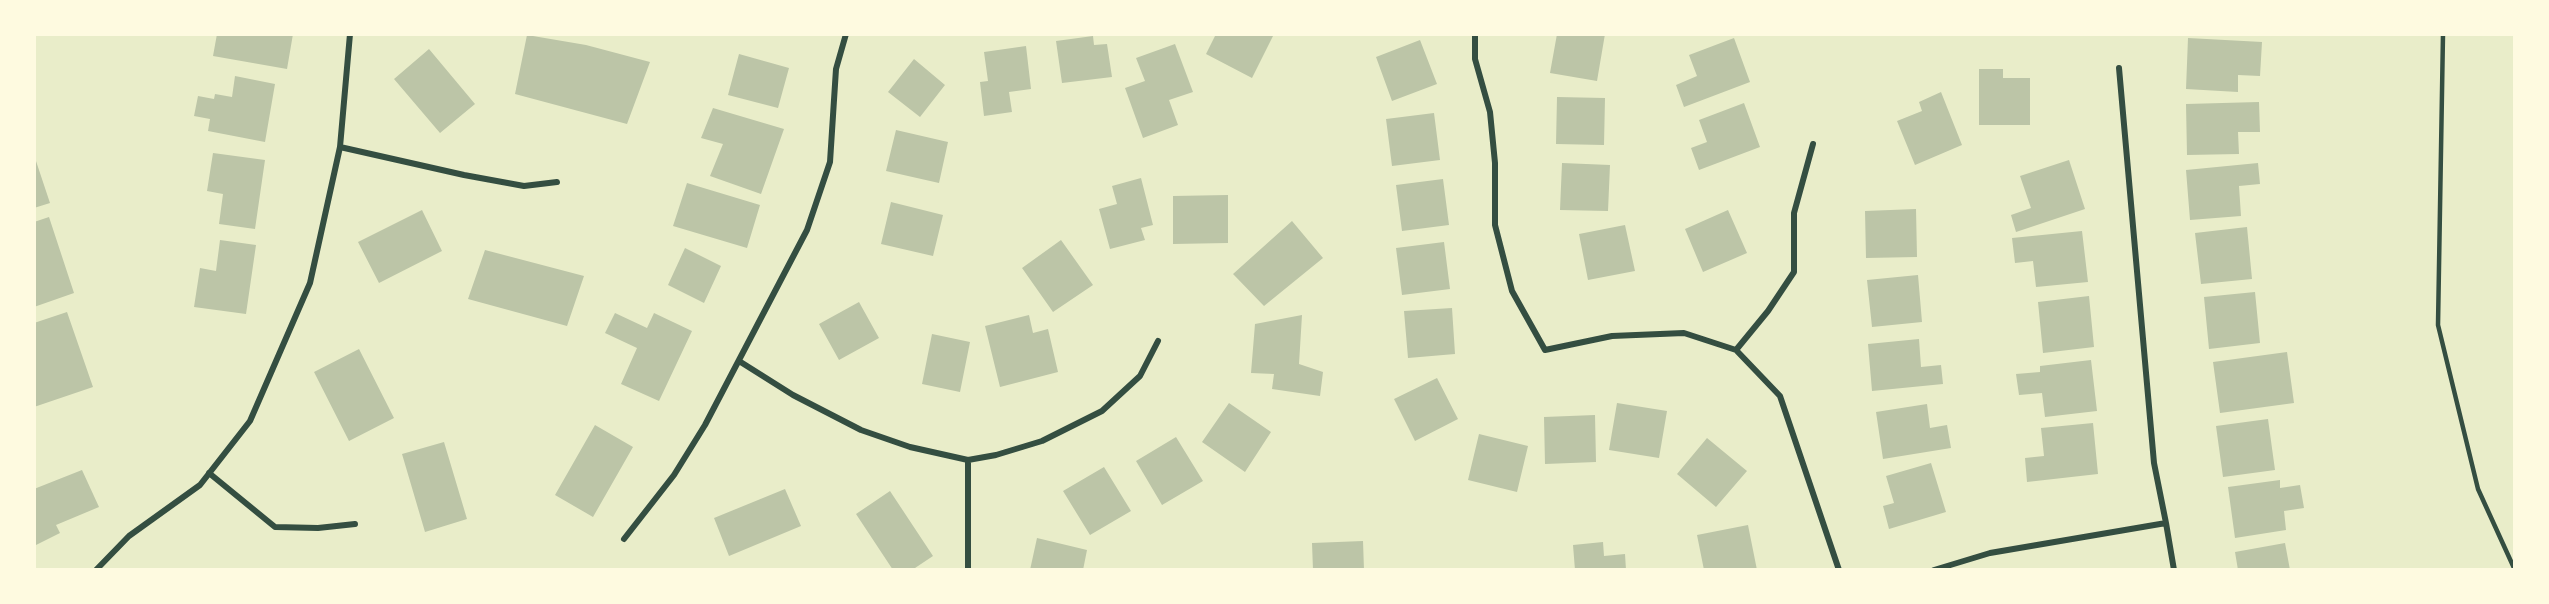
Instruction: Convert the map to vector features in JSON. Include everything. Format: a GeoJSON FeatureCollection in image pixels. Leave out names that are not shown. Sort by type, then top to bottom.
{"type":"FeatureCollection","features":[{"type":"Feature","properties":{"kind":"street"},"geometry":{"type":"LineString","coordinates":[[96,570],[129,536],[200,485],[250,421],[310,283],[340,147],[350,34]]}},
{"type":"Feature","properties":{"kind":"street"},"geometry":{"type":"LineString","coordinates":[[624,539],[674,475],[705,425],[807,230],[830,162],[836,69],[846,34]]}},
{"type":"Feature","properties":{"kind":"street"},"geometry":{"type":"LineString","coordinates":[[1475,34],[1475,59],[1490,112],[1495,225],[1512,291],[1545,350],[1612,336],[1684,333],[1736,350],[1780,396],[1839,570]]}},
{"type":"Feature","properties":{"kind":"street"},"geometry":{"type":"LineString","coordinates":[[2119,68],[2154,463],[2174,570]]}},
{"type":"Feature","properties":{"kind":"street"},"geometry":{"type":"LineString","coordinates":[[1736,350],[1768,311],[1794,272],[1794,213],[1813,144]]}},
{"type":"Feature","properties":{"kind":"street"},"geometry":{"type":"LineString","coordinates":[[340,147],[524,186],[557,182]]}},
{"type":"Feature","properties":{"kind":"street"},"geometry":{"type":"LineString","coordinates":[[739,361],[793,395],[861,430],[910,447],[968,460],[996,455],[1042,441],[1102,411],[1140,376],[1158,341]]}},
{"type":"Feature","properties":{"kind":"street"},"geometry":{"type":"LineString","coordinates":[[968,460],[968,570]]}},
{"type":"Feature","properties":{"kind":"street"},"geometry":{"type":"LineString","coordinates":[[209,473],[275,527],[318,528],[355,524]]}},
{"type":"Feature","properties":{"kind":"street"},"geometry":{"type":"LineString","coordinates":[[1934,570],[1990,553],[2166,523]]}},
{"type":"Feature","properties":{"kind":"lane"},"geometry":{"type":"LineString","coordinates":[[2443,34],[2438,325],[2478,489],[2514,568]]}},
{"type":"Feature","properties":{"kind":"building"},"geometry":{"type":"Polygon","coordinates":[[[217,34],[293,34],[287,69],[213,56],[217,34]]]}},
{"type":"Feature","properties":{"kind":"building"},"geometry":{"type":"Polygon","coordinates":[[[1216,34],[1274,34],[1252,78],[1206,54],[1216,34]]]}},
{"type":"Feature","properties":{"kind":"building"},"geometry":{"type":"Polygon","coordinates":[[[1557,34],[1605,34],[1597,81],[1550,73],[1557,34]]]}},
{"type":"Feature","properties":{"kind":"building"},"geometry":{"type":"Polygon","coordinates":[[[527,35],[586,45],[650,62],[627,124],[515,94],[527,35]]]}},
{"type":"Feature","properties":{"kind":"building"},"geometry":{"type":"Polygon","coordinates":[[[1093,36],[1094,45],[1107,44],[1112,77],[1062,83],[1056,41],[1093,36]]]}},
{"type":"Feature","properties":{"kind":"building"},"geometry":{"type":"Polygon","coordinates":[[[1734,38],[1750,82],[1684,107],[1676,85],[1697,76],[1689,55],[1734,38]]]}},
{"type":"Feature","properties":{"kind":"building"},"geometry":{"type":"Polygon","coordinates":[[[2188,38],[2262,42],[2260,76],[2238,75],[2238,92],[2186,89],[2188,38]]]}},
{"type":"Feature","properties":{"kind":"building"},"geometry":{"type":"Polygon","coordinates":[[[1420,40],[1437,84],[1392,101],[1376,57],[1420,40]]]}},
{"type":"Feature","properties":{"kind":"building"},"geometry":{"type":"Polygon","coordinates":[[[1175,44],[1193,92],[1169,100],[1178,125],[1143,138],[1125,88],[1145,81],[1136,58],[1175,44]]]}},
{"type":"Feature","properties":{"kind":"building"},"geometry":{"type":"Polygon","coordinates":[[[1026,46],[1031,89],[1009,92],[1012,112],[984,116],[980,82],[988,81],[984,52],[1026,46]]]}},
{"type":"Feature","properties":{"kind":"building"},"geometry":{"type":"Polygon","coordinates":[[[429,49],[475,104],[440,133],[394,79],[429,49]]]}},
{"type":"Feature","properties":{"kind":"building"},"geometry":{"type":"Polygon","coordinates":[[[739,54],[789,68],[778,108],[728,95],[739,54]]]}},
{"type":"Feature","properties":{"kind":"building"},"geometry":{"type":"Polygon","coordinates":[[[914,59],[945,85],[920,117],[888,92],[914,59]]]}},
{"type":"Feature","properties":{"kind":"building"},"geometry":{"type":"Polygon","coordinates":[[[1979,69],[2003,69],[2003,78],[2030,78],[2030,125],[1979,125],[1979,69]]]}},
{"type":"Feature","properties":{"kind":"building"},"geometry":{"type":"Polygon","coordinates":[[[235,76],[275,84],[265,142],[208,131],[210,119],[194,116],[198,96],[214,99],[215,94],[232,97],[235,76]]]}},
{"type":"Feature","properties":{"kind":"building"},"geometry":{"type":"Polygon","coordinates":[[[1941,92],[1962,145],[1915,165],[1897,121],[1922,111],[1919,102],[1941,92]]]}},
{"type":"Feature","properties":{"kind":"building"},"geometry":{"type":"Polygon","coordinates":[[[1557,97],[1605,98],[1604,145],[1556,144],[1557,97]]]}},
{"type":"Feature","properties":{"kind":"building"},"geometry":{"type":"Polygon","coordinates":[[[2259,102],[2260,132],[2238,132],[2239,154],[2187,155],[2186,104],[2259,102]]]}},
{"type":"Feature","properties":{"kind":"building"},"geometry":{"type":"Polygon","coordinates":[[[1744,103],[1760,147],[1699,170],[1691,148],[1707,142],[1699,120],[1744,103]]]}},
{"type":"Feature","properties":{"kind":"building"},"geometry":{"type":"Polygon","coordinates":[[[713,108],[784,129],[761,194],[710,176],[723,144],[701,138],[713,108]]]}},
{"type":"Feature","properties":{"kind":"building"},"geometry":{"type":"Polygon","coordinates":[[[1434,113],[1440,160],[1392,166],[1386,119],[1434,113]]]}},
{"type":"Feature","properties":{"kind":"building"},"geometry":{"type":"Polygon","coordinates":[[[896,130],[948,142],[939,183],[886,171],[896,130]]]}},
{"type":"Feature","properties":{"kind":"building"},"geometry":{"type":"Polygon","coordinates":[[[213,153],[265,160],[255,229],[219,224],[223,194],[207,191],[213,153]]]}},
{"type":"Feature","properties":{"kind":"building"},"geometry":{"type":"Polygon","coordinates":[[[34,159],[50,203],[34,208],[34,159]]]}},
{"type":"Feature","properties":{"kind":"building"},"geometry":{"type":"Polygon","coordinates":[[[2069,160],[2085,209],[2016,232],[2011,215],[2031,208],[2020,176],[2069,160]]]}},
{"type":"Feature","properties":{"kind":"building"},"geometry":{"type":"Polygon","coordinates":[[[1562,163],[1610,165],[1608,211],[1560,210],[1562,163]]]}},
{"type":"Feature","properties":{"kind":"building"},"geometry":{"type":"Polygon","coordinates":[[[2258,163],[2260,184],[2239,186],[2241,216],[2190,220],[2186,170],[2258,163]]]}},
{"type":"Feature","properties":{"kind":"building"},"geometry":{"type":"Polygon","coordinates":[[[1141,178],[1153,225],[1141,228],[1145,240],[1110,249],[1099,209],[1117,204],[1112,186],[1141,178]]]}},
{"type":"Feature","properties":{"kind":"building"},"geometry":{"type":"Polygon","coordinates":[[[1443,179],[1449,225],[1402,231],[1396,185],[1443,179]]]}},
{"type":"Feature","properties":{"kind":"building"},"geometry":{"type":"Polygon","coordinates":[[[687,183],[760,205],[747,248],[673,226],[687,183]]]}},
{"type":"Feature","properties":{"kind":"building"},"geometry":{"type":"Polygon","coordinates":[[[1228,195],[1228,243],[1173,244],[1173,196],[1228,195]]]}},
{"type":"Feature","properties":{"kind":"building"},"geometry":{"type":"Polygon","coordinates":[[[891,202],[943,215],[933,256],[881,244],[891,202]]]}},
{"type":"Feature","properties":{"kind":"building"},"geometry":{"type":"Polygon","coordinates":[[[1916,209],[1917,257],[1866,258],[1865,211],[1916,209]]]}},
{"type":"Feature","properties":{"kind":"building"},"geometry":{"type":"Polygon","coordinates":[[[422,210],[442,251],[379,283],[358,242],[422,210]]]}},
{"type":"Feature","properties":{"kind":"building"},"geometry":{"type":"Polygon","coordinates":[[[1728,210],[1747,253],[1703,272],[1685,229],[1728,210]]]}},
{"type":"Feature","properties":{"kind":"building"},"geometry":{"type":"Polygon","coordinates":[[[49,217],[74,293],[34,307],[34,222],[49,217]]]}},
{"type":"Feature","properties":{"kind":"building"},"geometry":{"type":"Polygon","coordinates":[[[1292,221],[1323,258],[1264,306],[1233,274],[1292,221]]]}},
{"type":"Feature","properties":{"kind":"building"},"geometry":{"type":"Polygon","coordinates":[[[1625,225],[1635,271],[1588,280],[1579,234],[1625,225]]]}},
{"type":"Feature","properties":{"kind":"building"},"geometry":{"type":"Polygon","coordinates":[[[2247,227],[2252,279],[2201,284],[2195,233],[2247,227]]]}},
{"type":"Feature","properties":{"kind":"building"},"geometry":{"type":"Polygon","coordinates":[[[2082,231],[2088,282],[2036,287],[2033,261],[2015,263],[2012,238],[2082,231]]]}},
{"type":"Feature","properties":{"kind":"building"},"geometry":{"type":"Polygon","coordinates":[[[220,240],[256,245],[246,314],[194,307],[200,268],[216,271],[220,240]]]}},
{"type":"Feature","properties":{"kind":"building"},"geometry":{"type":"Polygon","coordinates":[[[1061,240],[1093,285],[1053,312],[1022,268],[1061,240]]]}},
{"type":"Feature","properties":{"kind":"building"},"geometry":{"type":"Polygon","coordinates":[[[1444,242],[1450,289],[1402,295],[1396,248],[1444,242]]]}},
{"type":"Feature","properties":{"kind":"building"},"geometry":{"type":"Polygon","coordinates":[[[685,248],[721,266],[704,303],[668,285],[685,248]]]}},
{"type":"Feature","properties":{"kind":"building"},"geometry":{"type":"Polygon","coordinates":[[[485,250],[584,276],[567,326],[468,299],[485,250]]]}},
{"type":"Feature","properties":{"kind":"building"},"geometry":{"type":"Polygon","coordinates":[[[1918,275],[1922,322],[1872,327],[1867,280],[1918,275]]]}},
{"type":"Feature","properties":{"kind":"building"},"geometry":{"type":"Polygon","coordinates":[[[2255,292],[2260,343],[2209,349],[2204,297],[2255,292]]]}},
{"type":"Feature","properties":{"kind":"building"},"geometry":{"type":"Polygon","coordinates":[[[2089,296],[2094,347],[2043,353],[2038,302],[2089,296]]]}},
{"type":"Feature","properties":{"kind":"building"},"geometry":{"type":"Polygon","coordinates":[[[859,302],[879,338],[839,360],[819,324],[859,302]]]}},
{"type":"Feature","properties":{"kind":"building"},"geometry":{"type":"Polygon","coordinates":[[[1452,308],[1455,354],[1408,358],[1404,311],[1452,308]]]}},
{"type":"Feature","properties":{"kind":"building"},"geometry":{"type":"Polygon","coordinates":[[[67,312],[93,387],[34,407],[34,323],[67,312]]]}},
{"type":"Feature","properties":{"kind":"building"},"geometry":{"type":"Polygon","coordinates":[[[615,313],[647,328],[654,313],[692,331],[659,401],[621,384],[637,348],[605,333],[615,313]]]}},
{"type":"Feature","properties":{"kind":"building"},"geometry":{"type":"Polygon","coordinates":[[[1029,315],[1033,333],[1048,329],[1058,372],[1000,387],[985,326],[1029,315]]]}},
{"type":"Feature","properties":{"kind":"building"},"geometry":{"type":"Polygon","coordinates":[[[1302,315],[1299,364],[1323,372],[1320,396],[1272,389],[1274,374],[1251,373],[1255,324],[1302,315]]]}},
{"type":"Feature","properties":{"kind":"building"},"geometry":{"type":"Polygon","coordinates":[[[932,334],[970,342],[960,392],[922,384],[932,334]]]}},
{"type":"Feature","properties":{"kind":"building"},"geometry":{"type":"Polygon","coordinates":[[[1919,339],[1921,367],[1941,365],[1943,384],[1872,391],[1868,344],[1919,339]]]}},
{"type":"Feature","properties":{"kind":"building"},"geometry":{"type":"Polygon","coordinates":[[[359,349],[394,418],[349,441],[314,372],[359,349]]]}},
{"type":"Feature","properties":{"kind":"building"},"geometry":{"type":"Polygon","coordinates":[[[2287,352],[2294,403],[2220,413],[2213,362],[2287,352]]]}},
{"type":"Feature","properties":{"kind":"building"},"geometry":{"type":"Polygon","coordinates":[[[2091,360],[2097,411],[2045,417],[2042,393],[2019,395],[2016,374],[2040,372],[2040,366],[2091,360]]]}},
{"type":"Feature","properties":{"kind":"building"},"geometry":{"type":"Polygon","coordinates":[[[1437,378],[1458,419],[1415,441],[1394,399],[1437,378]]]}},
{"type":"Feature","properties":{"kind":"building"},"geometry":{"type":"Polygon","coordinates":[[[1229,403],[1271,432],[1245,472],[1202,442],[1229,403]]]}},
{"type":"Feature","properties":{"kind":"building"},"geometry":{"type":"Polygon","coordinates":[[[1617,403],[1667,411],[1659,458],[1609,450],[1617,403]]]}},
{"type":"Feature","properties":{"kind":"building"},"geometry":{"type":"Polygon","coordinates":[[[1927,404],[1930,428],[1947,425],[1951,448],[1883,459],[1876,412],[1927,404]]]}},
{"type":"Feature","properties":{"kind":"building"},"geometry":{"type":"Polygon","coordinates":[[[1595,415],[1596,462],[1545,464],[1544,417],[1595,415]]]}},
{"type":"Feature","properties":{"kind":"building"},"geometry":{"type":"Polygon","coordinates":[[[2268,419],[2275,470],[2223,477],[2216,426],[2268,419]]]}},
{"type":"Feature","properties":{"kind":"building"},"geometry":{"type":"Polygon","coordinates":[[[2093,423],[2098,474],[2027,482],[2025,458],[2044,456],[2041,428],[2093,423]]]}},
{"type":"Feature","properties":{"kind":"building"},"geometry":{"type":"Polygon","coordinates":[[[595,425],[633,447],[593,517],[555,495],[595,425]]]}},
{"type":"Feature","properties":{"kind":"building"},"geometry":{"type":"Polygon","coordinates":[[[1479,434],[1528,446],[1517,492],[1468,480],[1479,434]]]}},
{"type":"Feature","properties":{"kind":"building"},"geometry":{"type":"Polygon","coordinates":[[[1176,437],[1203,481],[1162,505],[1136,461],[1176,437]]]}},
{"type":"Feature","properties":{"kind":"building"},"geometry":{"type":"Polygon","coordinates":[[[1707,438],[1747,471],[1716,507],[1677,474],[1707,438]]]}},
{"type":"Feature","properties":{"kind":"building"},"geometry":{"type":"Polygon","coordinates":[[[444,442],[467,519],[425,532],[402,454],[444,442]]]}},
{"type":"Feature","properties":{"kind":"building"},"geometry":{"type":"Polygon","coordinates":[[[1931,463],[1946,512],[1889,529],[1883,506],[1894,503],[1886,476],[1931,463]]]}},
{"type":"Feature","properties":{"kind":"building"},"geometry":{"type":"Polygon","coordinates":[[[1104,467],[1131,511],[1090,535],[1063,491],[1104,467]]]}},
{"type":"Feature","properties":{"kind":"building"},"geometry":{"type":"Polygon","coordinates":[[[82,470],[99,507],[56,525],[60,533],[34,546],[34,489],[82,470]]]}},
{"type":"Feature","properties":{"kind":"building"},"geometry":{"type":"Polygon","coordinates":[[[2280,480],[2280,488],[2300,485],[2304,508],[2284,511],[2286,530],[2235,538],[2228,487],[2280,480]]]}},
{"type":"Feature","properties":{"kind":"building"},"geometry":{"type":"Polygon","coordinates":[[[785,489],[801,526],[729,556],[714,518],[785,489]]]}},
{"type":"Feature","properties":{"kind":"building"},"geometry":{"type":"Polygon","coordinates":[[[890,491],[933,556],[912,570],[893,570],[856,514],[890,491]]]}},
{"type":"Feature","properties":{"kind":"building"},"geometry":{"type":"Polygon","coordinates":[[[1748,525],[1757,570],[1704,570],[1697,535],[1748,525]]]}},
{"type":"Feature","properties":{"kind":"building"},"geometry":{"type":"Polygon","coordinates":[[[1037,538],[1087,550],[1083,570],[1030,570],[1037,538]]]}},
{"type":"Feature","properties":{"kind":"building"},"geometry":{"type":"Polygon","coordinates":[[[1363,541],[1364,570],[1313,570],[1312,543],[1363,541]]]}},
{"type":"Feature","properties":{"kind":"building"},"geometry":{"type":"Polygon","coordinates":[[[1603,542],[1604,556],[1625,554],[1626,570],[1575,570],[1573,545],[1603,542]]]}},
{"type":"Feature","properties":{"kind":"building"},"geometry":{"type":"Polygon","coordinates":[[[2285,543],[2290,570],[2238,570],[2235,552],[2285,543]]]}}]}
